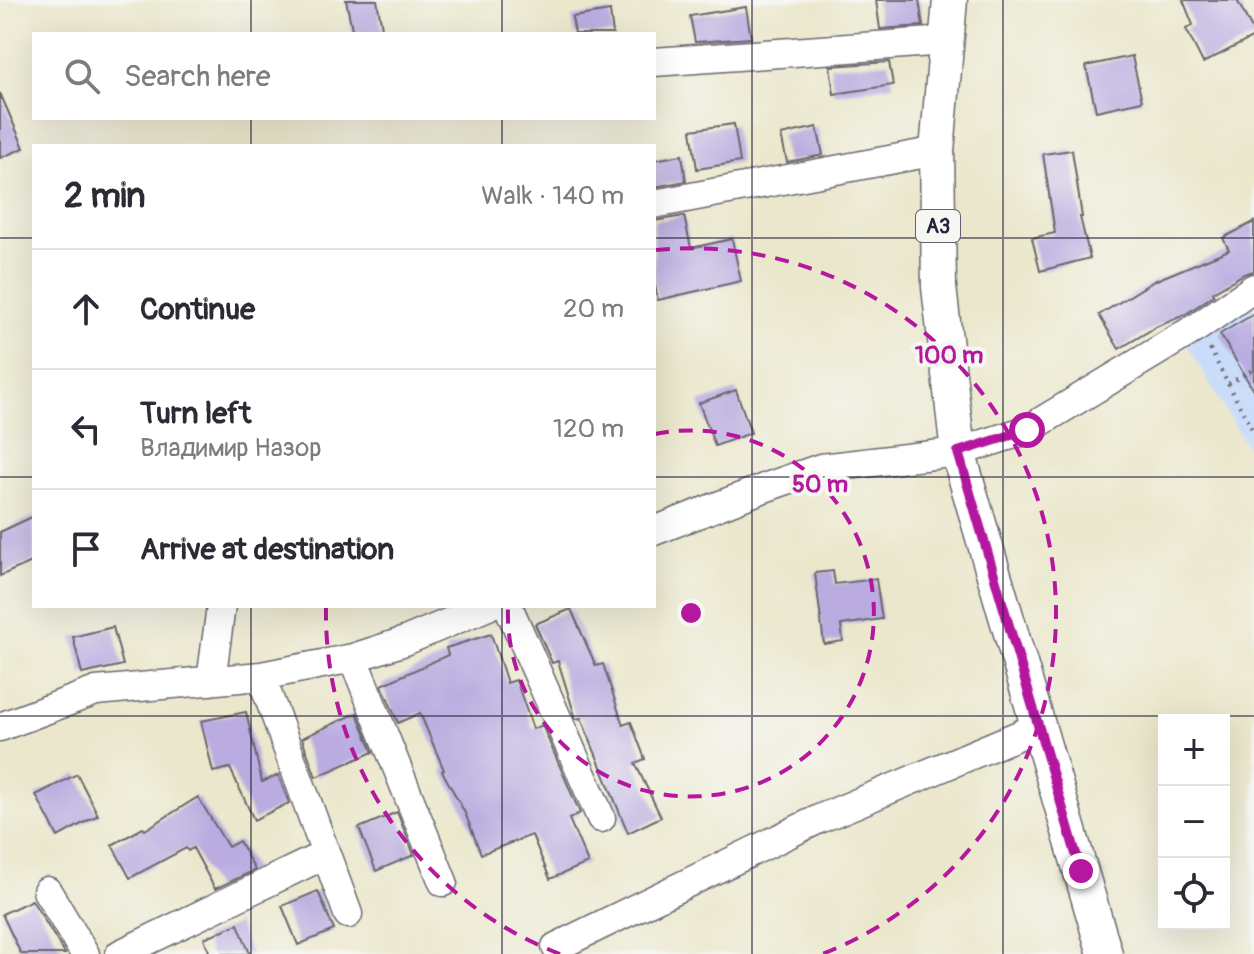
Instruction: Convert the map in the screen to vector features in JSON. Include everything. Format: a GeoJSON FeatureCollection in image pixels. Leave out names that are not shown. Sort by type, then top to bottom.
{"type":"FeatureCollection","features":[{"type":"Feature","properties":{"kind":"main road","name":"A3"},"geometry":{"type":"LineString","coordinates":[[950,0],[937,151],[939,287],[958,452],[1105,954]]}},
{"type":"Feature","properties":{"kind":"street"},"geometry":{"type":"LineString","coordinates":[[656,62],[946,41]]}},
{"type":"Feature","properties":{"kind":"street"},"geometry":{"type":"LineString","coordinates":[[656,204],[937,151]]}},
{"type":"Feature","properties":{"kind":"street"},"geometry":{"type":"LineString","coordinates":[[656,530],[821,468],[958,452],[1027,430],[1199,326],[1254,288]]}},
{"type":"Feature","properties":{"kind":"street"},"geometry":{"type":"LineString","coordinates":[[211,681],[221,608]]}},
{"type":"Feature","properties":{"kind":"street"},"geometry":{"type":"LineString","coordinates":[[0,727],[96,691],[261,676],[353,658],[405,641],[483,608]]}},
{"type":"Feature","properties":{"kind":"street"},"geometry":{"type":"LineString","coordinates":[[509,608],[601,818]]}},
{"type":"Feature","properties":{"kind":"street"},"geometry":{"type":"LineString","coordinates":[[353,658],[443,882]]}},
{"type":"Feature","properties":{"kind":"street"},"geometry":{"type":"LineString","coordinates":[[261,676],[348,914]]}},
{"type":"Feature","properties":{"kind":"street"},"geometry":{"type":"LineString","coordinates":[[556,947],[819,819],[1038,727]]}},
{"type":"Feature","properties":{"kind":"street"},"geometry":{"type":"LineString","coordinates":[[120,954],[326,854]]}},
{"type":"Feature","properties":{"kind":"street"},"geometry":{"type":"LineString","coordinates":[[47,891],[85,954]]}},
{"type":"Feature","properties":{"kind":"path"},"geometry":{"type":"LineString","coordinates":[[1199,326],[1254,433]]}},
{"type":"Feature","properties":{"kind":"path"},"geometry":{"type":"LineString","coordinates":[[1228,384],[1254,369]]}},
{"type":"Feature","properties":{"kind":"shaded area"},"geometry":{"type":"Polygon","coordinates":[[[1254,288],[1254,459],[1182,336],[1254,288]]]}},
{"type":"Feature","properties":{"kind":"building"},"geometry":{"type":"Polygon","coordinates":[[[346,0],[377,0],[383,32],[353,32],[346,0]]]}},
{"type":"Feature","properties":{"kind":"building"},"geometry":{"type":"Polygon","coordinates":[[[876,0],[919,0],[923,26],[880,29],[876,0]]]}},
{"type":"Feature","properties":{"kind":"building"},"geometry":{"type":"Polygon","coordinates":[[[1183,0],[1237,0],[1254,37],[1203,63],[1186,29],[1193,25],[1183,0]]]}},
{"type":"Feature","properties":{"kind":"building"},"geometry":{"type":"Polygon","coordinates":[[[746,7],[751,38],[695,42],[690,16],[746,7]]]}},
{"type":"Feature","properties":{"kind":"building"},"geometry":{"type":"Polygon","coordinates":[[[610,11],[613,32],[575,32],[572,17],[610,11]]]}},
{"type":"Feature","properties":{"kind":"building"},"geometry":{"type":"Polygon","coordinates":[[[1132,56],[1142,101],[1096,111],[1086,66],[1132,56]]]}},
{"type":"Feature","properties":{"kind":"building"},"geometry":{"type":"Polygon","coordinates":[[[889,62],[893,85],[834,94],[830,66],[889,62]]]}},
{"type":"Feature","properties":{"kind":"building"},"geometry":{"type":"Polygon","coordinates":[[[0,93],[24,148],[0,158],[0,93]]]}},
{"type":"Feature","properties":{"kind":"building"},"geometry":{"type":"Polygon","coordinates":[[[734,124],[740,162],[697,169],[691,130],[734,124]]]}},
{"type":"Feature","properties":{"kind":"building"},"geometry":{"type":"Polygon","coordinates":[[[817,127],[823,155],[787,162],[781,135],[817,127]]]}},
{"type":"Feature","properties":{"kind":"building"},"geometry":{"type":"Polygon","coordinates":[[[1072,150],[1080,217],[1090,258],[1040,271],[1032,238],[1055,233],[1043,154],[1072,150]]]}},
{"type":"Feature","properties":{"kind":"building"},"geometry":{"type":"Polygon","coordinates":[[[682,155],[686,181],[656,187],[656,160],[682,155]]]}},
{"type":"Feature","properties":{"kind":"building"},"geometry":{"type":"Polygon","coordinates":[[[684,216],[691,248],[732,239],[741,281],[658,300],[656,221],[684,216]]]}},
{"type":"Feature","properties":{"kind":"building"},"geometry":{"type":"Polygon","coordinates":[[[1254,222],[1254,271],[1213,292],[1214,295],[1186,314],[1119,349],[1099,315],[1154,281],[1229,250],[1223,238],[1254,222]]]}},
{"type":"Feature","properties":{"kind":"building"},"geometry":{"type":"Polygon","coordinates":[[[1254,314],[1254,391],[1220,334],[1254,314]]]}},
{"type":"Feature","properties":{"kind":"building"},"geometry":{"type":"Polygon","coordinates":[[[736,390],[751,433],[715,446],[699,403],[736,390]]]}},
{"type":"Feature","properties":{"kind":"building"},"geometry":{"type":"Polygon","coordinates":[[[32,517],[32,562],[0,576],[0,532],[32,517]]]}},
{"type":"Feature","properties":{"kind":"building"},"geometry":{"type":"Polygon","coordinates":[[[833,571],[835,584],[876,579],[882,619],[841,625],[843,641],[824,644],[815,573],[833,571]]]}},
{"type":"Feature","properties":{"kind":"building"},"geometry":{"type":"Polygon","coordinates":[[[571,609],[596,666],[603,664],[623,725],[631,722],[645,759],[635,763],[661,817],[628,833],[581,718],[576,719],[558,661],[552,663],[535,624],[571,609]]]}},
{"type":"Feature","properties":{"kind":"building"},"geometry":{"type":"Polygon","coordinates":[[[113,627],[123,665],[82,674],[73,637],[113,627]]]}},
{"type":"Feature","properties":{"kind":"building"},"geometry":{"type":"Polygon","coordinates":[[[491,634],[507,683],[516,680],[533,729],[542,725],[580,813],[569,819],[588,863],[550,879],[532,835],[481,854],[465,813],[442,771],[420,713],[398,723],[382,685],[448,655],[446,648],[491,634]]]}},
{"type":"Feature","properties":{"kind":"building"},"geometry":{"type":"Polygon","coordinates":[[[246,712],[262,782],[278,775],[289,803],[254,820],[230,768],[213,772],[201,721],[246,712]]]}},
{"type":"Feature","properties":{"kind":"building"},"geometry":{"type":"Polygon","coordinates":[[[357,713],[373,752],[316,777],[302,738],[357,713]]]}},
{"type":"Feature","properties":{"kind":"building"},"geometry":{"type":"Polygon","coordinates":[[[77,774],[98,815],[58,837],[36,795],[77,774]]]}},
{"type":"Feature","properties":{"kind":"building"},"geometry":{"type":"Polygon","coordinates":[[[198,797],[228,847],[239,841],[255,870],[215,889],[193,848],[188,851],[186,848],[130,878],[112,845],[143,828],[145,830],[198,797]]]}},
{"type":"Feature","properties":{"kind":"building"},"geometry":{"type":"Polygon","coordinates":[[[397,812],[414,855],[376,871],[359,828],[397,812]]]}},
{"type":"Feature","properties":{"kind":"building"},"geometry":{"type":"Polygon","coordinates":[[[318,891],[334,930],[298,945],[282,906],[318,891]]]}},
{"type":"Feature","properties":{"kind":"building"},"geometry":{"type":"Polygon","coordinates":[[[32,900],[65,954],[21,954],[2,914],[32,900]]]}},
{"type":"Feature","properties":{"kind":"building"},"geometry":{"type":"Polygon","coordinates":[[[238,924],[250,954],[210,954],[204,938],[238,924]]]}},
{"type":"Feature","properties":{"kind":"route"},"geometry":{"type":"LineString","coordinates":[[1027,430],[958,452],[1081,871]]}}]}
